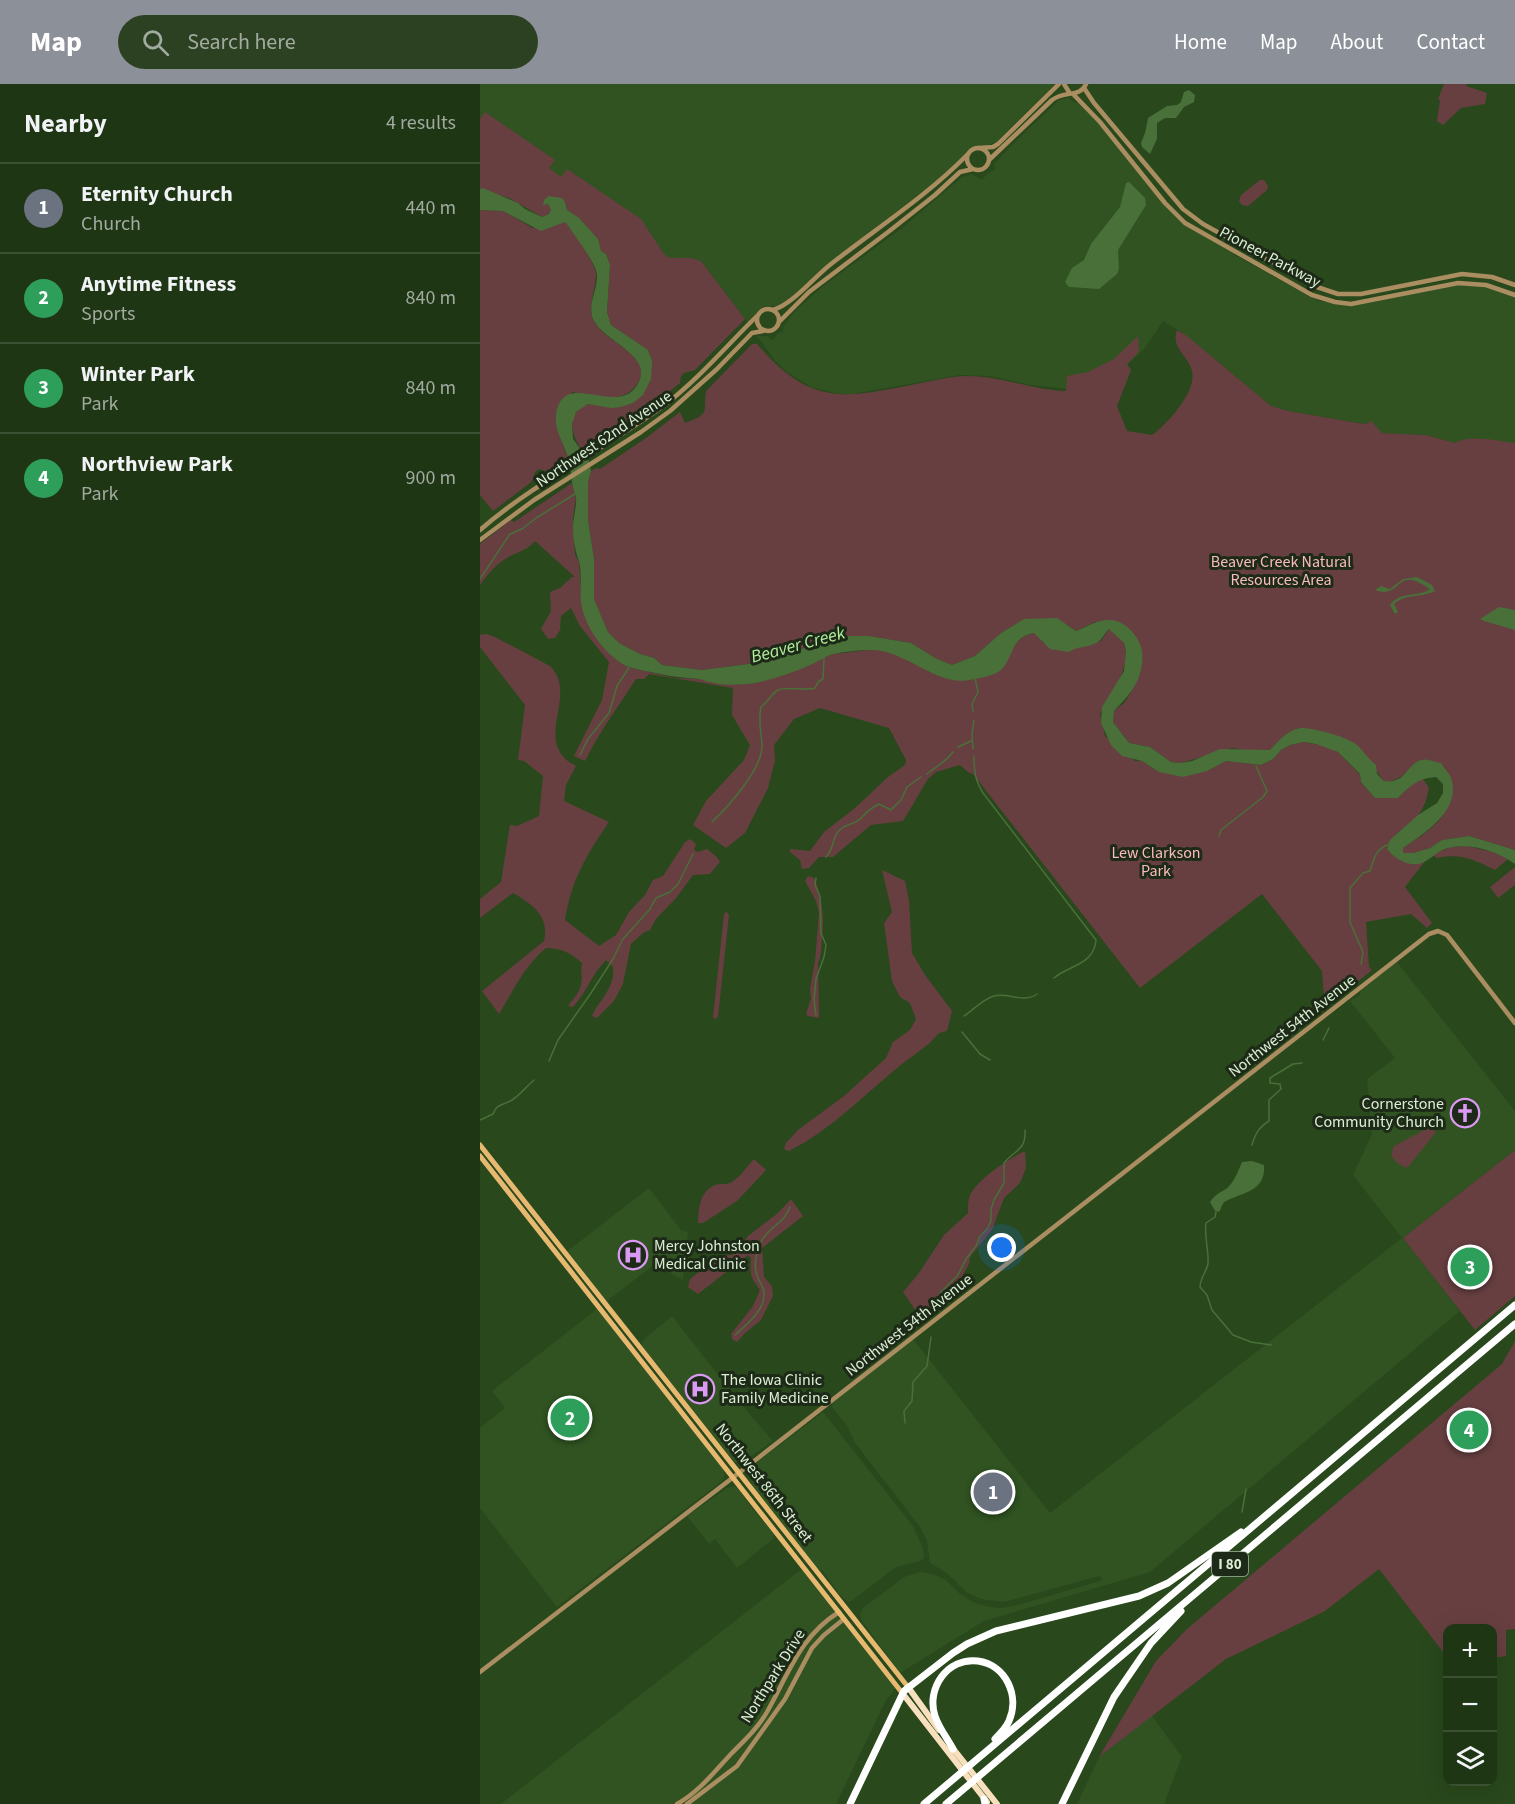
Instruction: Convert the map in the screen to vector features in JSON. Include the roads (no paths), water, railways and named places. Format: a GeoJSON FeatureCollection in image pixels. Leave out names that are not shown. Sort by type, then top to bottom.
{"type":"FeatureCollection","features":[{"type":"Feature","properties":{"kind":"highway","name":"I 80"},"geometry":{"type":"LineString","coordinates":[[962,1773],[1515,1305]]}},
{"type":"Feature","properties":{"kind":"highway","name":"I 80"},"geometry":{"type":"LineString","coordinates":[[946,1804],[1515,1324]]}},
{"type":"Feature","properties":{"kind":"highway"},"geometry":{"type":"LineString","coordinates":[[850,1804],[903,1694],[953,1653],[988,1634],[1138,1596],[1168,1583],[1280,1504]]}},
{"type":"Feature","properties":{"kind":"highway"},"geometry":{"type":"LineString","coordinates":[[1062,1804],[1114,1696],[1151,1643],[1198,1591]]}},
{"type":"Feature","properties":{"kind":"highway"},"geometry":{"type":"LineString","coordinates":[[924,1804],[962,1773],[1005,1728],[1014,1706],[1012,1691],[1008,1681],[1000,1672],[985,1663],[972,1661],[954,1666],[943,1674],[934,1691],[933,1704],[936,1718],[954,1754]]}},
{"type":"Feature","properties":{"kind":"highway"},"geometry":{"type":"LineString","coordinates":[[951,1804],[988,1768]]}},
{"type":"Feature","properties":{"kind":"main road","name":"Northwest 86th Street"},"geometry":{"type":"LineString","coordinates":[[480,1145],[908,1688],[954,1754]]}},
{"type":"Feature","properties":{"kind":"main road","name":"Northwest 86th Street"},"geometry":{"type":"LineString","coordinates":[[480,1156],[903,1694],[954,1754]]}},
{"type":"Feature","properties":{"kind":"main road"},"geometry":{"type":"LineString","coordinates":[[954,1754],[985,1799],[997,1804]]}},
{"type":"Feature","properties":{"kind":"street"},"geometry":{"type":"LineString","coordinates":[[1059,84],[998,144],[993,147],[971,150],[944,177],[825,269],[786,304],[773,310],[764,309],[758,315],[757,324],[767,332],[776,329],[780,321],[809,292],[890,231],[960,172],[985,168],[989,160],[1052,100],[1057,96],[1082,91],[1085,86]]}},
{"type":"Feature","properties":{"kind":"street","name":"Pioneer Parkway"},"geometry":{"type":"LineString","coordinates":[[1064,84],[1094,115],[1165,203],[1185,223],[1312,295],[1351,304],[1458,283],[1486,285],[1515,295]]}},
{"type":"Feature","properties":{"kind":"street","name":"Pioneer Parkway"},"geometry":{"type":"LineString","coordinates":[[1085,86],[1094,103],[1183,209],[1203,224],[1317,287],[1338,294],[1360,294],[1462,274],[1492,277],[1515,285]]}},
{"type":"Feature","properties":{"kind":"street"},"geometry":{"type":"LineString","coordinates":[[979,148],[987,152],[989,160]]}},
{"type":"Feature","properties":{"kind":"street"},"geometry":{"type":"LineString","coordinates":[[968,154],[967,162],[973,169]]}},
{"type":"Feature","properties":{"kind":"street"},"geometry":{"type":"LineString","coordinates":[[773,310],[777,312],[780,321]]}},
{"type":"Feature","properties":{"kind":"street","name":"Northwest 62nd Avenue"},"geometry":{"type":"LineString","coordinates":[[480,530],[564,470],[655,412],[696,379],[758,315]]}},
{"type":"Feature","properties":{"kind":"street","name":"Northwest 62nd Avenue"},"geometry":{"type":"LineString","coordinates":[[480,540],[564,480],[670,411],[717,369],[748,336],[763,330]]}},
{"type":"Feature","properties":{"kind":"street","name":"Northwest 54th Avenue"},"geometry":{"type":"LineString","coordinates":[[480,1672],[739,1473],[1426,936],[1438,931],[1447,935],[1515,1023]]}},
{"type":"Feature","properties":{"kind":"street","name":"Northpark Drive"},"geometry":{"type":"LineString","coordinates":[[677,1804],[698,1789],[749,1736],[766,1714],[804,1643],[820,1626],[839,1612]]}},
{"type":"Feature","properties":{"kind":"street","name":"Northpark Drive"},"geometry":{"type":"LineString","coordinates":[[687,1804],[738,1766],[784,1700],[812,1648],[844,1619]]}},
{"type":"Feature","properties":{"kind":"waterway"},"geometry":{"type":"LineString","coordinates":[[480,579],[510,534],[522,529],[575,494]]}},
{"type":"Feature","properties":{"kind":"waterway","name":"Beaver Creek"},"geometry":{"type":"LineString","coordinates":[[712,822],[744,786],[757,764],[762,744],[761,707],[778,690],[815,688],[823,679],[824,658]]}},
{"type":"Feature","properties":{"kind":"waterway"},"geometry":{"type":"LineString","coordinates":[[580,755],[588,739],[609,713],[617,686],[630,666]]}},
{"type":"Feature","properties":{"kind":"waterway"},"geometry":{"type":"LineString","coordinates":[[973,711],[972,704],[978,692],[975,678]]}},
{"type":"Feature","properties":{"kind":"waterway"},"geometry":{"type":"LineString","coordinates":[[973,749],[974,720]]}},
{"type":"Feature","properties":{"kind":"waterway"},"geometry":{"type":"LineString","coordinates":[[958,747],[971,741]]}},
{"type":"Feature","properties":{"kind":"waterway"},"geometry":{"type":"LineString","coordinates":[[927,774],[953,752]]}},
{"type":"Feature","properties":{"kind":"waterway"},"geometry":{"type":"LineString","coordinates":[[974,756],[978,784],[983,793],[1096,940],[1091,955],[1086,960],[1054,978]]}},
{"type":"Feature","properties":{"kind":"waterway"},"geometry":{"type":"LineString","coordinates":[[1219,836],[1221,830],[1263,797],[1267,791],[1256,766]]}},
{"type":"Feature","properties":{"kind":"waterway"},"geometry":{"type":"LineString","coordinates":[[826,857],[838,831],[857,821],[879,804],[891,810],[901,800],[907,787],[921,777]]}},
{"type":"Feature","properties":{"kind":"waterway"},"geometry":{"type":"LineString","coordinates":[[1361,964],[1363,952],[1350,922],[1350,888],[1363,873],[1370,871],[1379,851],[1390,844]]}},
{"type":"Feature","properties":{"kind":"waterway"},"geometry":{"type":"LineString","coordinates":[[549,1061],[558,1040],[613,959],[623,939],[650,909],[656,898],[670,892],[678,884],[693,854]]}},
{"type":"Feature","properties":{"kind":"waterway"},"geometry":{"type":"LineString","coordinates":[[816,878],[815,885],[820,896],[821,933],[826,945],[816,979],[814,1000],[816,1015]]}},
{"type":"Feature","properties":{"kind":"waterway"},"geometry":{"type":"LineString","coordinates":[[964,1016],[990,997],[1005,995],[1026,998],[1037,994]]}},
{"type":"Feature","properties":{"kind":"waterway"},"geometry":{"type":"LineString","coordinates":[[1323,1040],[1329,1028]]}},
{"type":"Feature","properties":{"kind":"waterway"},"geometry":{"type":"LineString","coordinates":[[962,1032],[980,1054],[990,1060]]}},
{"type":"Feature","properties":{"kind":"waterway"},"geometry":{"type":"LineString","coordinates":[[1252,1145],[1258,1131],[1269,1121],[1269,1100],[1281,1089],[1280,1084],[1270,1083],[1270,1078],[1293,1064],[1302,1063]]}},
{"type":"Feature","properties":{"kind":"waterway"},"geometry":{"type":"LineString","coordinates":[[480,1120],[493,1114],[498,1106],[515,1098],[534,1080]]}},
{"type":"Feature","properties":{"kind":"waterway"},"geometry":{"type":"LineString","coordinates":[[929,1311],[941,1292],[958,1275],[980,1236],[987,1229],[991,1221],[994,1200],[1004,1183],[1004,1163],[1022,1146],[1025,1130]]}},
{"type":"Feature","properties":{"kind":"waterway"},"geometry":{"type":"LineString","coordinates":[[735,1335],[754,1317],[763,1301],[764,1291],[756,1269],[759,1246],[790,1207]]}},
{"type":"Feature","properties":{"kind":"waterway"},"geometry":{"type":"LineString","coordinates":[[1216,1212],[1215,1217],[1206,1223],[1208,1264],[1200,1287],[1207,1295],[1212,1310],[1233,1335],[1251,1342],[1271,1345]]}},
{"type":"Feature","properties":{"kind":"waterway"},"geometry":{"type":"LineString","coordinates":[[905,1423],[904,1411],[912,1401],[913,1382],[927,1366],[931,1337]]}},
{"type":"Feature","properties":{"kind":"waterway"},"geometry":{"type":"LineString","coordinates":[[1242,1512],[1246,1489]]}},
{"type":"Feature","properties":{"kind":"place","name":"Cornerstone Community Church"},"geometry":{"type":"Point","coordinates":[1465,1113]}},
{"type":"Feature","properties":{"kind":"place","name":"Mercy Johnston Medical Clinic"},"geometry":{"type":"Point","coordinates":[633,1255]}},
{"type":"Feature","properties":{"kind":"place","name":"Winter Park"},"geometry":{"type":"Point","coordinates":[1470,1267]}},
{"type":"Feature","properties":{"kind":"place","name":"The Iowa Clinic Family Medicine"},"geometry":{"type":"Point","coordinates":[700,1389]}},
{"type":"Feature","properties":{"kind":"place","name":"Anytime Fitness"},"geometry":{"type":"Point","coordinates":[570,1418]}},
{"type":"Feature","properties":{"kind":"place","name":"Northview Park"},"geometry":{"type":"Point","coordinates":[1469,1430]}},
{"type":"Feature","properties":{"kind":"place","name":"Eternity Church"},"geometry":{"type":"Point","coordinates":[993,1492]}},
{"type":"Feature","properties":{"kind":"park label","name":"Beaver Creek Natural Resources Area"},"geometry":{"type":"Point","coordinates":[1281,571]}},
{"type":"Feature","properties":{"kind":"park label","name":"Lew Clarkson Park"},"geometry":{"type":"Point","coordinates":[1156,862]}}]}
